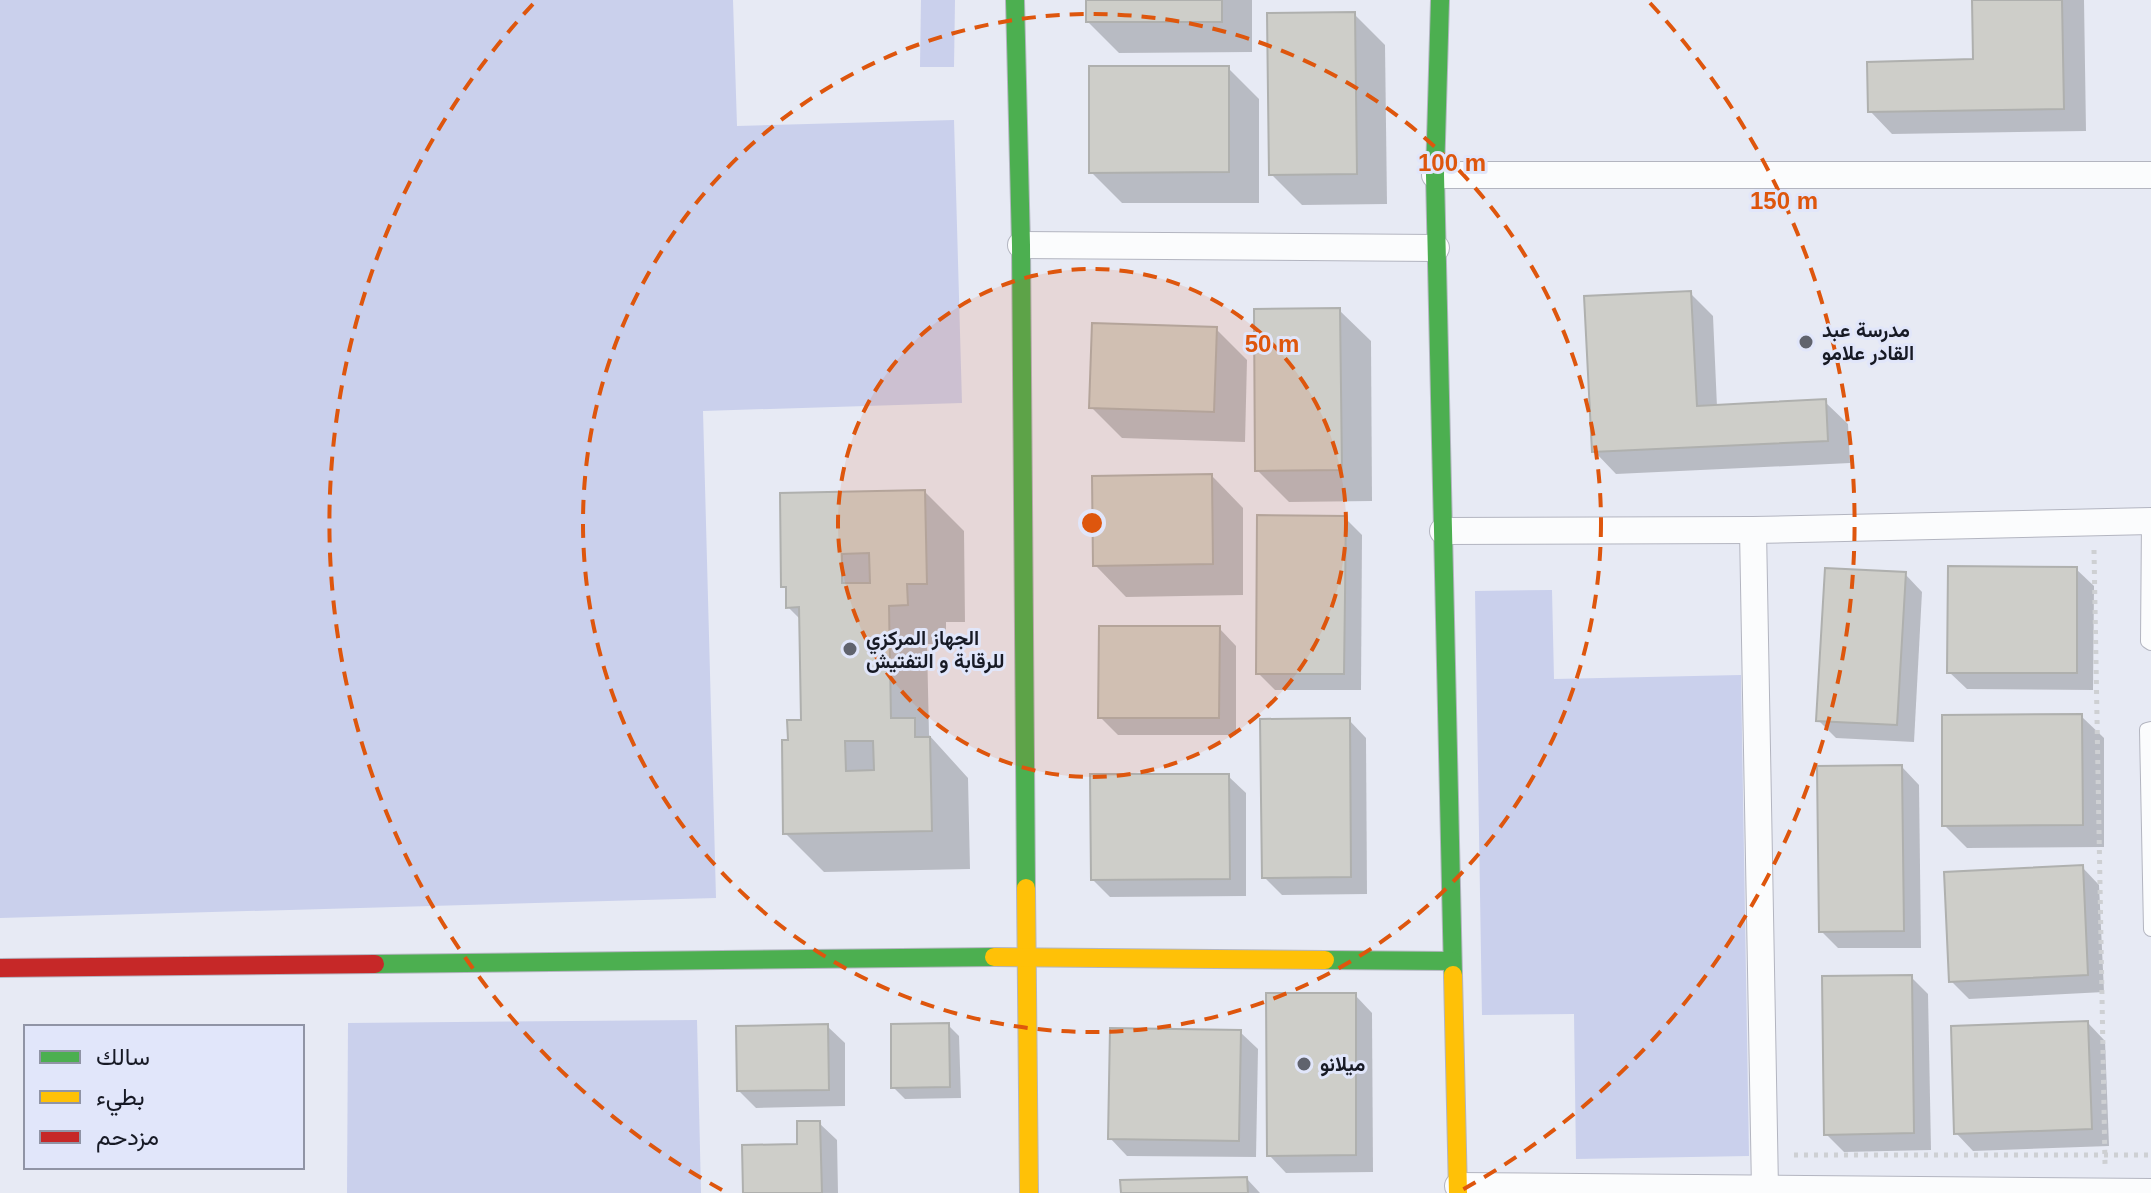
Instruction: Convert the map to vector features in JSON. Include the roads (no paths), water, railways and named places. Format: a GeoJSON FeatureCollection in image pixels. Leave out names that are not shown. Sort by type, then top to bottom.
{"type":"FeatureCollection","features":[{"type":"Feature","properties":{"kind":"street"},"geometry":{"type":"LineString","coordinates":[[1015,0],[1021,245],[1029,1193]]}},
{"type":"Feature","properties":{"kind":"street"},"geometry":{"type":"LineString","coordinates":[[1440,0],[1436,248],[1458,1189],[2151,1192]]}},
{"type":"Feature","properties":{"kind":"street"},"geometry":{"type":"LineString","coordinates":[[1435,175],[2151,175]]}},
{"type":"Feature","properties":{"kind":"street"},"geometry":{"type":"LineString","coordinates":[[1021,245],[1436,248]]}},
{"type":"Feature","properties":{"kind":"street"},"geometry":{"type":"LineString","coordinates":[[1443,531],[1753,530],[2150,521]]}},
{"type":"Feature","properties":{"kind":"street"},"geometry":{"type":"LineString","coordinates":[[1753,530],[1765,1189]]}},
{"type":"Feature","properties":{"kind":"street"},"geometry":{"type":"LineString","coordinates":[[0,968],[1026,957],[1452,961]]}},
{"type":"Feature","properties":{"kind":"lane"},"geometry":{"type":"LineString","coordinates":[[2150,521],[2148,641],[2151,643]]}},
{"type":"Feature","properties":{"kind":"lane"},"geometry":{"type":"LineString","coordinates":[[2151,729],[2147,730],[2151,929]]}},
{"type":"Feature","properties":{"kind":"place","name":"مدرسة عبد القادر علامو"},"geometry":{"type":"Point","coordinates":[1806,342]}},
{"type":"Feature","properties":{"kind":"place","name":"الجهاز المركزي للرقابة و التفتيش"},"geometry":{"type":"Point","coordinates":[850,649]}},
{"type":"Feature","properties":{"kind":"place","name":"ميلانو"},"geometry":{"type":"Point","coordinates":[1304,1064]}}]}
